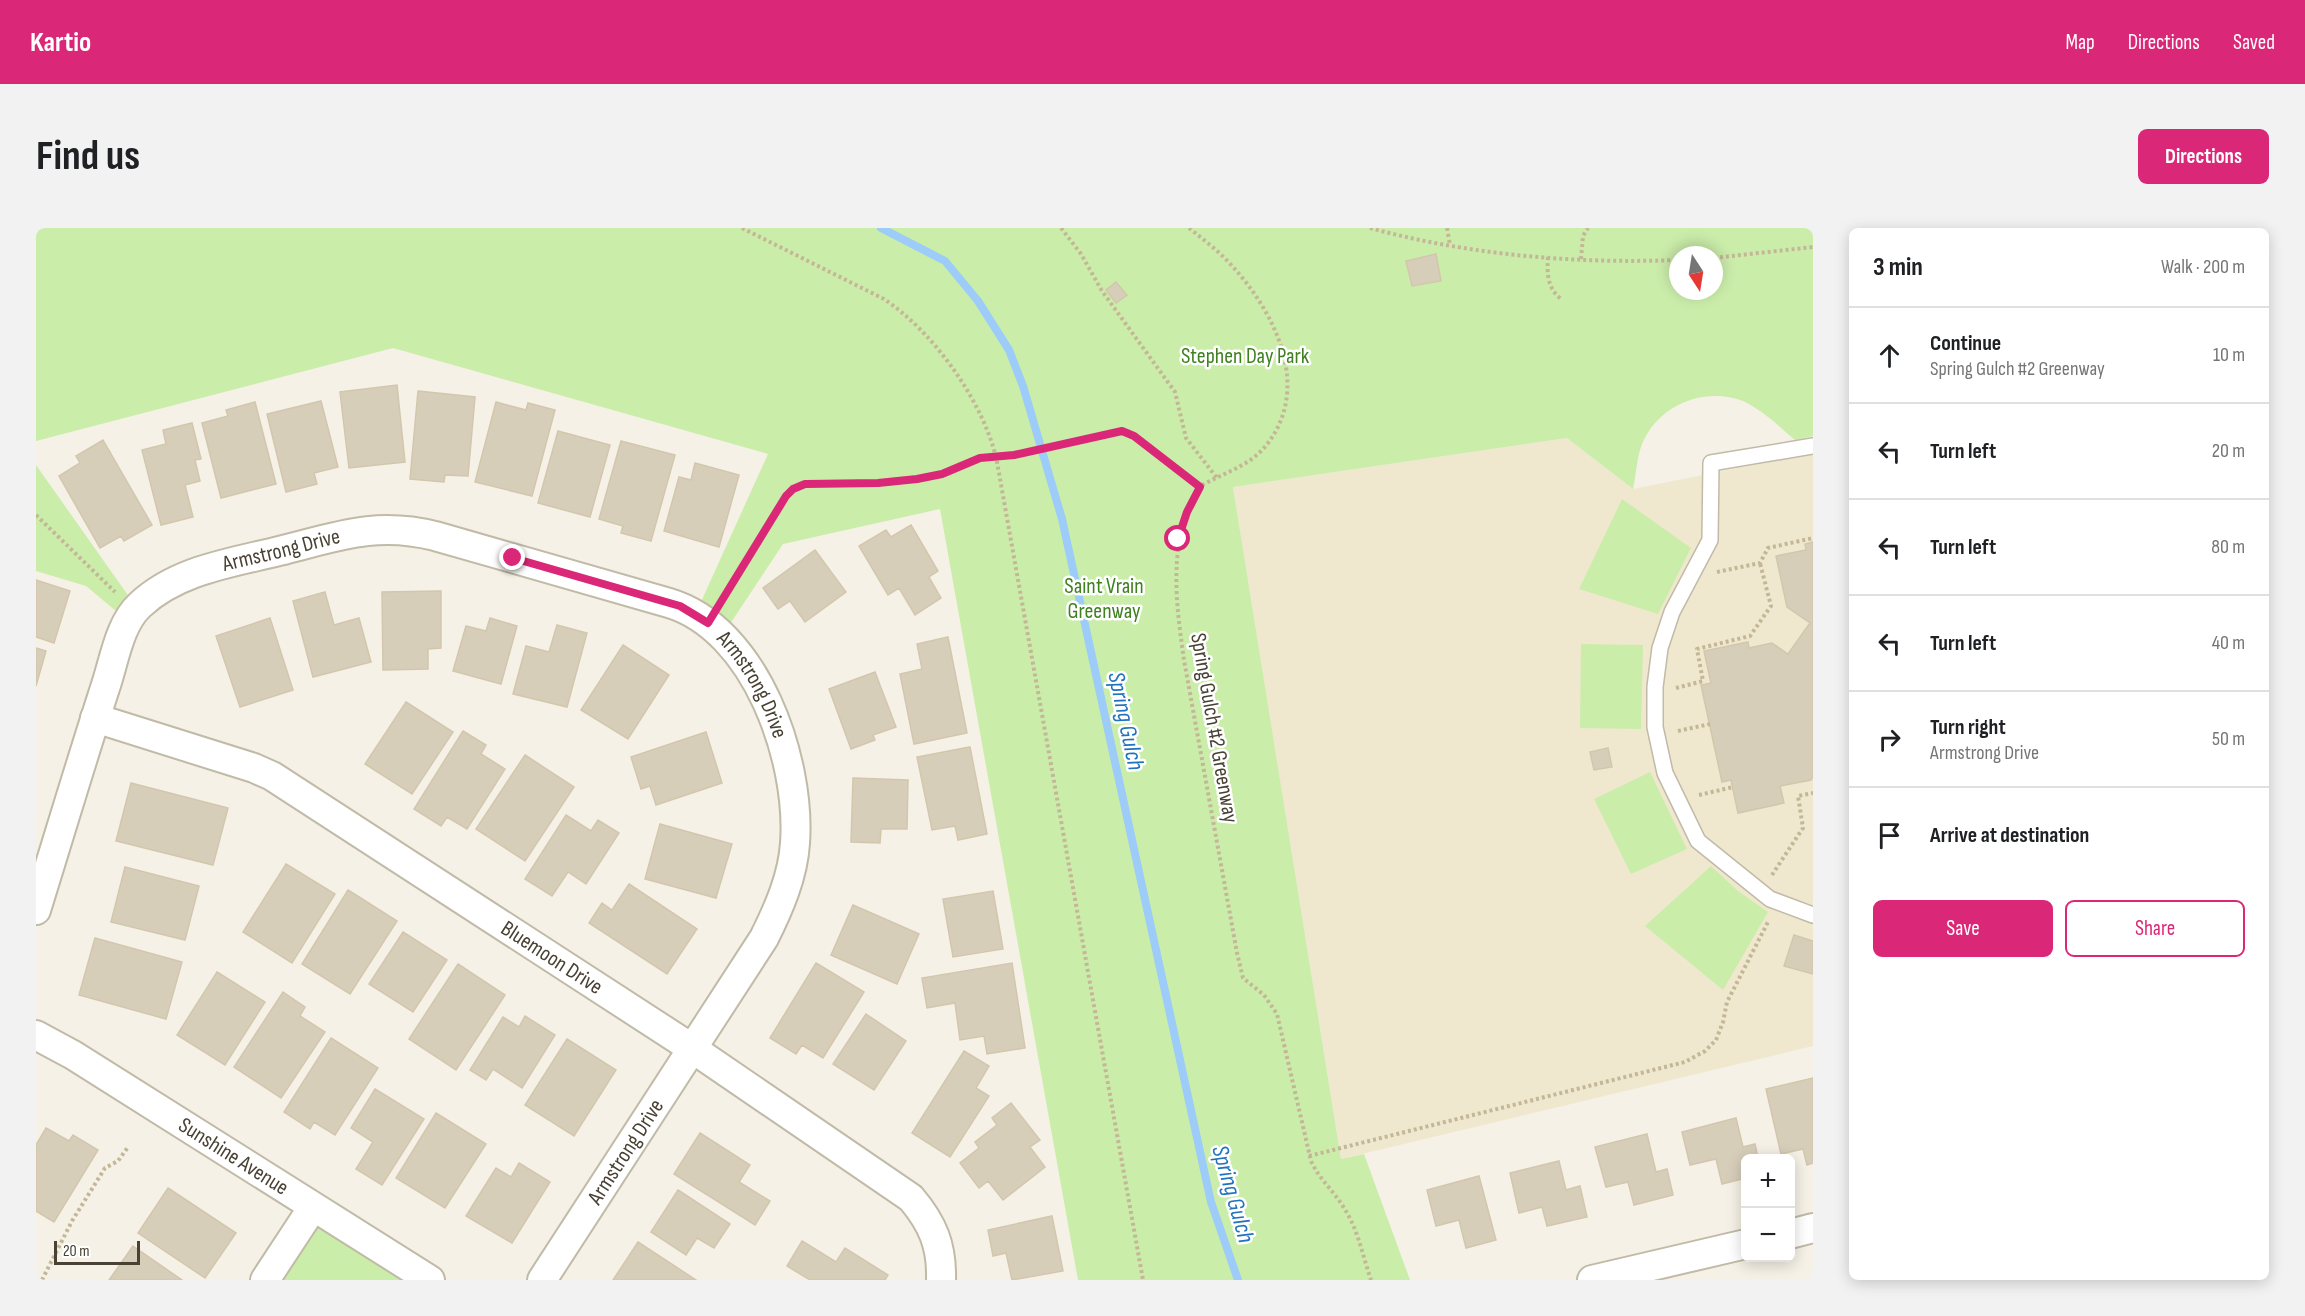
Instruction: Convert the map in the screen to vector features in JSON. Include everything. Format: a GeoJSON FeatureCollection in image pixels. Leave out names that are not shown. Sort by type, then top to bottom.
{"type":"FeatureCollection","features":[{"type":"Feature","properties":{"kind":"street","name":"Armstrong Drive"},"geometry":{"type":"LineString","coordinates":[[36,910],[124,630],[134,611],[151,596],[169,585],[207,569],[347,534],[392,528],[435,536],[669,603],[708,623],[727,641],[754,675],[772,712],[786,759],[794,808],[795,844],[787,883],[765,938],[542,1280]]}},
{"type":"Feature","properties":{"kind":"street","name":"Bluemoon Drive"},"geometry":{"type":"LineString","coordinates":[[95,718],[254,768],[280,780],[693,1049],[910,1198],[932,1225],[941,1263],[941,1280]]}},
{"type":"Feature","properties":{"kind":"street","name":"Sunshine Avenue"},"geometry":{"type":"LineString","coordinates":[[36,1035],[73,1055],[430,1280]]}},
{"type":"Feature","properties":{"kind":"street"},"geometry":{"type":"LineString","coordinates":[[265,1280],[313,1207]]}},
{"type":"Feature","properties":{"kind":"street"},"geometry":{"type":"LineString","coordinates":[[1795,1233],[1813,1228]]}},
{"type":"Feature","properties":{"kind":"street"},"geometry":{"type":"LineString","coordinates":[[1592,1280],[1741,1245]]}},
{"type":"Feature","properties":{"kind":"lane"},"geometry":{"type":"LineString","coordinates":[[1813,446],[1711,463],[1710,540],[1672,612],[1660,648],[1655,692],[1657,735],[1665,773],[1698,841],[1770,899],[1813,915]]}},
{"type":"Feature","properties":{"kind":"path"},"geometry":{"type":"LineString","coordinates":[[742,228],[884,299],[912,320],[972,398],[983,418],[996,457],[1143,1280]]}},
{"type":"Feature","properties":{"kind":"path"},"geometry":{"type":"LineString","coordinates":[[1061,228],[1081,254],[1102,291],[1175,392],[1186,438],[1217,478]]}},
{"type":"Feature","properties":{"kind":"path"},"geometry":{"type":"LineString","coordinates":[[708,623],[793,489],[805,484],[878,483],[917,479],[942,474],[980,458],[1014,455],[1118,431],[1126,431],[1148,446],[1200,487],[1249,462],[1269,443],[1284,412],[1287,395],[1283,350],[1271,319],[1250,288],[1233,266],[1189,228]]}},
{"type":"Feature","properties":{"kind":"path"},"geometry":{"type":"LineString","coordinates":[[1370,228],[1406,238],[1548,257],[1669,260]]}},
{"type":"Feature","properties":{"kind":"path"},"geometry":{"type":"LineString","coordinates":[[1447,228],[1450,245]]}},
{"type":"Feature","properties":{"kind":"path"},"geometry":{"type":"LineString","coordinates":[[1580,228],[1583,236],[1581,259]]}},
{"type":"Feature","properties":{"kind":"path"},"geometry":{"type":"LineString","coordinates":[[1583,236],[1588,228]]}},
{"type":"Feature","properties":{"kind":"path"},"geometry":{"type":"LineString","coordinates":[[1723,257],[1813,247]]}},
{"type":"Feature","properties":{"kind":"path"},"geometry":{"type":"LineString","coordinates":[[1548,257],[1547,274],[1550,286],[1561,299]]}},
{"type":"Feature","properties":{"kind":"path","name":"Spring Gulch #2 Greenway"},"geometry":{"type":"LineString","coordinates":[[1200,487],[1187,512],[1178,539],[1178,597],[1184,660],[1237,952],[1243,978],[1264,995],[1277,1014],[1309,1156],[1319,1176],[1344,1207],[1351,1220],[1371,1280]]}},
{"type":"Feature","properties":{"kind":"path"},"geometry":{"type":"LineString","coordinates":[[36,515],[134,611]]}},
{"type":"Feature","properties":{"kind":"path"},"geometry":{"type":"LineString","coordinates":[[1655,692],[1703,681],[1696,649],[1750,636],[1771,606],[1760,563],[1768,548],[1813,538]]}},
{"type":"Feature","properties":{"kind":"path"},"geometry":{"type":"LineString","coordinates":[[1690,578],[1760,563]]}},
{"type":"Feature","properties":{"kind":"path"},"geometry":{"type":"LineString","coordinates":[[1657,735],[1710,724]]}},
{"type":"Feature","properties":{"kind":"path"},"geometry":{"type":"LineString","coordinates":[[1678,800],[1733,787]]}},
{"type":"Feature","properties":{"kind":"path"},"geometry":{"type":"LineString","coordinates":[[1768,880],[1803,828],[1798,796],[1813,793]]}},
{"type":"Feature","properties":{"kind":"path"},"geometry":{"type":"LineString","coordinates":[[1309,1156],[1685,1062],[1705,1051],[1716,1040],[1727,1002],[1771,917]]}},
{"type":"Feature","properties":{"kind":"path"},"geometry":{"type":"LineString","coordinates":[[42,1280],[72,1221],[105,1168],[118,1161],[128,1147]]}},
{"type":"Feature","properties":{"kind":"shaded area"},"geometry":{"type":"Polygon","coordinates":[[[1567,438],[1633,489],[1813,453],[1813,1046],[1341,1159],[1233,487],[1567,438]]]}},
{"type":"Feature","properties":{"kind":"green space"},"geometry":{"type":"Polygon","coordinates":[[[36,228],[1813,228],[1813,436],[1795,440],[1750,404],[1728,397],[1713,396],[1684,402],[1671,409],[1649,430],[1642,444],[1633,489],[1567,438],[1233,487],[1341,1159],[1364,1154],[1410,1280],[1078,1280],[940,509],[783,544],[722,636],[695,615],[768,454],[393,348],[36,441],[36,228]]]}},
{"type":"Feature","properties":{"kind":"green space"},"geometry":{"type":"Polygon","coordinates":[[[36,465],[137,608],[128,621],[86,586],[36,571],[36,465]]]}},
{"type":"Feature","properties":{"kind":"green space"},"geometry":{"type":"Polygon","coordinates":[[[1622,499],[1691,548],[1658,614],[1579,589],[1622,499]]]}},
{"type":"Feature","properties":{"kind":"green space"},"geometry":{"type":"Polygon","coordinates":[[[1581,644],[1643,645],[1641,729],[1580,728],[1581,644]]]}},
{"type":"Feature","properties":{"kind":"green space"},"geometry":{"type":"Polygon","coordinates":[[[1650,772],[1687,849],[1631,874],[1594,799],[1650,772]]]}},
{"type":"Feature","properties":{"kind":"green space"},"geometry":{"type":"Polygon","coordinates":[[[1711,866],[1738,891],[1768,912],[1723,990],[1645,926],[1711,866]]]}},
{"type":"Feature","properties":{"kind":"green space"},"geometry":{"type":"Polygon","coordinates":[[[313,1207],[430,1280],[265,1280],[313,1207]]]}},
{"type":"Feature","properties":{"kind":"building"},"geometry":{"type":"Polygon","coordinates":[[[1436,254],[1441,281],[1412,286],[1406,261],[1436,254]]]}},
{"type":"Feature","properties":{"kind":"building"},"geometry":{"type":"Polygon","coordinates":[[[1116,282],[1127,295],[1116,303],[1106,290],[1116,282]]]}},
{"type":"Feature","properties":{"kind":"building"},"geometry":{"type":"Polygon","coordinates":[[[397,385],[405,462],[349,468],[340,392],[397,385]]]}},
{"type":"Feature","properties":{"kind":"building"},"geometry":{"type":"Polygon","coordinates":[[[418,391],[475,397],[468,476],[445,475],[444,482],[410,479],[418,391]]]}},
{"type":"Feature","properties":{"kind":"building"},"geometry":{"type":"Polygon","coordinates":[[[321,401],[338,467],[314,473],[317,484],[286,492],[267,414],[321,401]]]}},
{"type":"Feature","properties":{"kind":"building"},"geometry":{"type":"Polygon","coordinates":[[[255,402],[276,484],[221,498],[202,423],[228,416],[226,410],[255,402]]]}},
{"type":"Feature","properties":{"kind":"building"},"geometry":{"type":"Polygon","coordinates":[[[496,402],[526,410],[528,403],[555,410],[532,496],[475,482],[496,402]]]}},
{"type":"Feature","properties":{"kind":"building"},"geometry":{"type":"Polygon","coordinates":[[[192,423],[201,459],[195,460],[200,481],[185,485],[193,517],[161,525],[142,450],[166,444],[163,430],[192,423]]]}},
{"type":"Feature","properties":{"kind":"building"},"geometry":{"type":"Polygon","coordinates":[[[558,431],[610,445],[590,517],[538,503],[558,431]]]}},
{"type":"Feature","properties":{"kind":"building"},"geometry":{"type":"Polygon","coordinates":[[[103,440],[152,525],[124,541],[121,536],[100,548],[59,476],[80,463],[76,456],[103,440]]]}},
{"type":"Feature","properties":{"kind":"building"},"geometry":{"type":"Polygon","coordinates":[[[621,441],[675,455],[651,541],[621,533],[623,526],[599,519],[621,441]]]}},
{"type":"Feature","properties":{"kind":"building"},"geometry":{"type":"Polygon","coordinates":[[[695,463],[739,475],[719,547],[664,531],[679,477],[691,480],[695,463]]]}},
{"type":"Feature","properties":{"kind":"building"},"geometry":{"type":"Polygon","coordinates":[[[911,525],[938,571],[929,577],[941,598],[915,615],[899,588],[888,595],[859,546],[886,530],[891,537],[911,525]]]}},
{"type":"Feature","properties":{"kind":"building"},"geometry":{"type":"Polygon","coordinates":[[[1813,542],[1813,777],[1811,780],[1780,786],[1784,803],[1738,813],[1731,780],[1722,782],[1701,685],[1711,683],[1704,651],[1748,642],[1749,648],[1772,643],[1788,654],[1810,623],[1787,607],[1776,556],[1806,550],[1805,544],[1813,542]]]}},
{"type":"Feature","properties":{"kind":"building"},"geometry":{"type":"Polygon","coordinates":[[[815,550],[846,592],[805,622],[790,601],[778,609],[763,588],[815,550]]]}},
{"type":"Feature","properties":{"kind":"building"},"geometry":{"type":"Polygon","coordinates":[[[36,580],[70,591],[54,643],[36,637],[36,580]]]}},
{"type":"Feature","properties":{"kind":"building"},"geometry":{"type":"Polygon","coordinates":[[[441,591],[441,648],[428,649],[428,669],[383,670],[382,592],[441,591]]]}},
{"type":"Feature","properties":{"kind":"building"},"geometry":{"type":"Polygon","coordinates":[[[325,592],[334,625],[359,618],[371,662],[313,677],[293,601],[325,592]]]}},
{"type":"Feature","properties":{"kind":"building"},"geometry":{"type":"Polygon","coordinates":[[[270,618],[293,690],[240,707],[216,636],[270,618]]]}},
{"type":"Feature","properties":{"kind":"building"},"geometry":{"type":"Polygon","coordinates":[[[490,618],[517,626],[501,684],[453,671],[466,626],[486,631],[490,618]]]}},
{"type":"Feature","properties":{"kind":"building"},"geometry":{"type":"Polygon","coordinates":[[[557,625],[587,633],[567,707],[513,694],[526,646],[549,652],[557,625]]]}},
{"type":"Feature","properties":{"kind":"building"},"geometry":{"type":"Polygon","coordinates":[[[948,637],[967,733],[914,744],[900,674],[922,669],[917,644],[948,637]]]}},
{"type":"Feature","properties":{"kind":"building"},"geometry":{"type":"Polygon","coordinates":[[[623,645],[669,675],[628,739],[581,710],[623,645]]]}},
{"type":"Feature","properties":{"kind":"building"},"geometry":{"type":"Polygon","coordinates":[[[36,648],[46,651],[36,686],[36,648]]]}},
{"type":"Feature","properties":{"kind":"building"},"geometry":{"type":"Polygon","coordinates":[[[875,672],[896,727],[873,735],[875,740],[851,749],[829,689],[875,672]]]}},
{"type":"Feature","properties":{"kind":"building"},"geometry":{"type":"Polygon","coordinates":[[[406,702],[453,732],[412,794],[365,764],[406,702]]]}},
{"type":"Feature","properties":{"kind":"building"},"geometry":{"type":"Polygon","coordinates":[[[463,731],[486,745],[481,754],[505,769],[467,829],[447,817],[441,826],[414,809],[463,731]]]}},
{"type":"Feature","properties":{"kind":"building"},"geometry":{"type":"Polygon","coordinates":[[[706,732],[722,783],[656,805],[650,786],[641,789],[631,757],[706,732]]]}},
{"type":"Feature","properties":{"kind":"building"},"geometry":{"type":"Polygon","coordinates":[[[970,747],[987,834],[958,840],[955,826],[932,830],[917,757],[970,747]]]}},
{"type":"Feature","properties":{"kind":"building"},"geometry":{"type":"Polygon","coordinates":[[[1608,748],[1612,767],[1594,770],[1590,752],[1608,748]]]}},
{"type":"Feature","properties":{"kind":"building"},"geometry":{"type":"Polygon","coordinates":[[[525,755],[574,787],[525,861],[476,829],[525,755]]]}},
{"type":"Feature","properties":{"kind":"building"},"geometry":{"type":"Polygon","coordinates":[[[853,778],[908,780],[907,829],[881,829],[880,843],[851,842],[853,778]]]}},
{"type":"Feature","properties":{"kind":"building"},"geometry":{"type":"Polygon","coordinates":[[[131,783],[228,808],[213,865],[116,841],[131,783]]]}},
{"type":"Feature","properties":{"kind":"building"},"geometry":{"type":"Polygon","coordinates":[[[566,815],[591,831],[598,820],[619,833],[586,884],[568,872],[552,896],[525,879],[566,815]]]}},
{"type":"Feature","properties":{"kind":"building"},"geometry":{"type":"Polygon","coordinates":[[[660,824],[732,844],[716,898],[645,879],[660,824]]]}},
{"type":"Feature","properties":{"kind":"building"},"geometry":{"type":"Polygon","coordinates":[[[286,864],[335,894],[292,963],[243,932],[286,864]]]}},
{"type":"Feature","properties":{"kind":"building"},"geometry":{"type":"Polygon","coordinates":[[[125,867],[199,886],[185,940],[111,922],[125,867]]]}},
{"type":"Feature","properties":{"kind":"building"},"geometry":{"type":"Polygon","coordinates":[[[629,884],[697,929],[667,974],[589,923],[602,903],[612,910],[629,884]]]}},
{"type":"Feature","properties":{"kind":"building"},"geometry":{"type":"Polygon","coordinates":[[[348,890],[397,921],[350,994],[302,964],[348,890]]]}},
{"type":"Feature","properties":{"kind":"building"},"geometry":{"type":"Polygon","coordinates":[[[993,891],[1003,949],[953,957],[943,899],[993,891]]]}},
{"type":"Feature","properties":{"kind":"building"},"geometry":{"type":"Polygon","coordinates":[[[853,905],[919,934],[897,984],[831,955],[853,905]]]}},
{"type":"Feature","properties":{"kind":"building"},"geometry":{"type":"Polygon","coordinates":[[[403,932],[447,960],[413,1012],[369,984],[403,932]]]}},
{"type":"Feature","properties":{"kind":"building"},"geometry":{"type":"Polygon","coordinates":[[[1794,935],[1813,941],[1813,974],[1784,966],[1794,935]]]}},
{"type":"Feature","properties":{"kind":"building"},"geometry":{"type":"Polygon","coordinates":[[[95,938],[182,962],[166,1019],[79,995],[95,938]]]}},
{"type":"Feature","properties":{"kind":"building"},"geometry":{"type":"Polygon","coordinates":[[[816,963],[864,992],[823,1058],[802,1045],[796,1054],[770,1038],[816,963]]]}},
{"type":"Feature","properties":{"kind":"building"},"geometry":{"type":"Polygon","coordinates":[[[1012,963],[1025,1048],[987,1054],[984,1036],[960,1040],[955,1003],[927,1008],[922,978],[1012,963]]]}},
{"type":"Feature","properties":{"kind":"building"},"geometry":{"type":"Polygon","coordinates":[[[458,964],[505,995],[456,1070],[409,1039],[458,964]]]}},
{"type":"Feature","properties":{"kind":"building"},"geometry":{"type":"Polygon","coordinates":[[[217,972],[265,1002],[225,1065],[177,1035],[217,972]]]}},
{"type":"Feature","properties":{"kind":"building"},"geometry":{"type":"Polygon","coordinates":[[[283,992],[305,1007],[300,1016],[325,1032],[281,1098],[234,1067],[283,992]]]}},
{"type":"Feature","properties":{"kind":"building"},"geometry":{"type":"Polygon","coordinates":[[[866,1014],[906,1041],[874,1090],[833,1064],[866,1014]]]}},
{"type":"Feature","properties":{"kind":"building"},"geometry":{"type":"Polygon","coordinates":[[[525,1016],[555,1035],[522,1088],[493,1069],[486,1080],[470,1070],[503,1017],[519,1027],[525,1016]]]}},
{"type":"Feature","properties":{"kind":"building"},"geometry":{"type":"Polygon","coordinates":[[[331,1038],[378,1068],[335,1135],[314,1122],[310,1129],[284,1112],[331,1038]]]}},
{"type":"Feature","properties":{"kind":"building"},"geometry":{"type":"Polygon","coordinates":[[[567,1039],[616,1070],[574,1136],[525,1105],[567,1039]]]}},
{"type":"Feature","properties":{"kind":"building"},"geometry":{"type":"Polygon","coordinates":[[[964,1051],[989,1066],[976,1088],[989,1096],[950,1157],[912,1133],[964,1051]]]}},
{"type":"Feature","properties":{"kind":"building"},"geometry":{"type":"Polygon","coordinates":[[[1813,1078],[1813,1163],[1807,1165],[1803,1149],[1781,1154],[1766,1089],[1813,1078]]]}},
{"type":"Feature","properties":{"kind":"building"},"geometry":{"type":"Polygon","coordinates":[[[375,1089],[424,1119],[382,1185],[356,1169],[373,1142],[351,1128],[375,1089]]]}},
{"type":"Feature","properties":{"kind":"building"},"geometry":{"type":"Polygon","coordinates":[[[1011,1103],[1040,1140],[1030,1147],[1045,1167],[1003,1200],[988,1181],[979,1188],[960,1163],[979,1148],[975,1142],[997,1125],[992,1118],[1011,1103]]]}},
{"type":"Feature","properties":{"kind":"building"},"geometry":{"type":"Polygon","coordinates":[[[436,1113],[486,1144],[445,1208],[396,1178],[436,1113]]]}},
{"type":"Feature","properties":{"kind":"building"},"geometry":{"type":"Polygon","coordinates":[[[1736,1118],[1743,1147],[1755,1144],[1757,1154],[1741,1154],[1741,1179],[1722,1184],[1716,1159],[1690,1165],[1682,1132],[1736,1118]]]}},
{"type":"Feature","properties":{"kind":"building"},"geometry":{"type":"Polygon","coordinates":[[[46,1128],[69,1141],[73,1135],[98,1150],[54,1222],[36,1211],[36,1145],[46,1128]]]}},
{"type":"Feature","properties":{"kind":"building"},"geometry":{"type":"Polygon","coordinates":[[[700,1133],[750,1165],[739,1182],[770,1201],[755,1225],[674,1174],[700,1133]]]}},
{"type":"Feature","properties":{"kind":"building"},"geometry":{"type":"Polygon","coordinates":[[[1647,1134],[1656,1172],[1667,1169],[1673,1195],[1634,1205],[1628,1182],[1606,1187],[1595,1147],[1647,1134]]]}},
{"type":"Feature","properties":{"kind":"building"},"geometry":{"type":"Polygon","coordinates":[[[1559,1161],[1566,1190],[1580,1186],[1587,1217],[1547,1226],[1542,1207],[1519,1213],[1510,1173],[1559,1161]]]}},
{"type":"Feature","properties":{"kind":"building"},"geometry":{"type":"Polygon","coordinates":[[[519,1163],[550,1182],[512,1243],[466,1216],[496,1168],[511,1177],[519,1163]]]}},
{"type":"Feature","properties":{"kind":"building"},"geometry":{"type":"Polygon","coordinates":[[[1479,1176],[1496,1240],[1466,1248],[1459,1220],[1436,1226],[1427,1190],[1479,1176]]]}},
{"type":"Feature","properties":{"kind":"building"},"geometry":{"type":"Polygon","coordinates":[[[168,1188],[236,1233],[205,1278],[138,1233],[168,1188]]]}},
{"type":"Feature","properties":{"kind":"building"},"geometry":{"type":"Polygon","coordinates":[[[678,1190],[730,1224],[714,1248],[697,1238],[686,1255],[651,1232],[678,1190]]]}},
{"type":"Feature","properties":{"kind":"building"},"geometry":{"type":"Polygon","coordinates":[[[1052,1216],[1063,1271],[1012,1280],[1006,1253],[993,1256],[988,1230],[1052,1216]]]}},
{"type":"Feature","properties":{"kind":"building"},"geometry":{"type":"Polygon","coordinates":[[[802,1241],[836,1262],[845,1248],[888,1275],[885,1280],[810,1280],[787,1266],[802,1241]]]}},
{"type":"Feature","properties":{"kind":"building"},"geometry":{"type":"Polygon","coordinates":[[[638,1242],[696,1280],[613,1280],[638,1242]]]}},
{"type":"Feature","properties":{"kind":"building"},"geometry":{"type":"Polygon","coordinates":[[[133,1246],[182,1280],[109,1280],[133,1246]]]}},
{"type":"Feature","properties":{"kind":"waterway","name":"Spring Gulch"},"geometry":{"type":"LineString","coordinates":[[881,228],[945,261],[978,301],[1009,350],[1023,386],[1062,519],[1211,1202],[1238,1280]]}},
{"type":"Feature","properties":{"kind":"route"},"geometry":{"type":"LineString","coordinates":[[513,558],[680,606],[708,623],[786,496],[797,486],[815,483],[854,484],[917,479],[942,474],[980,458],[1014,455],[1122,431],[1134,436],[1200,487],[1187,512],[1178,539]]}},
{"type":"Feature","properties":{"kind":"park label","name":"Stephen Day Park"},"geometry":{"type":"Point","coordinates":[1245,356]}},
{"type":"Feature","properties":{"kind":"park label","name":"Saint Vrain Greenway"},"geometry":{"type":"Point","coordinates":[1104,598]}}]}
